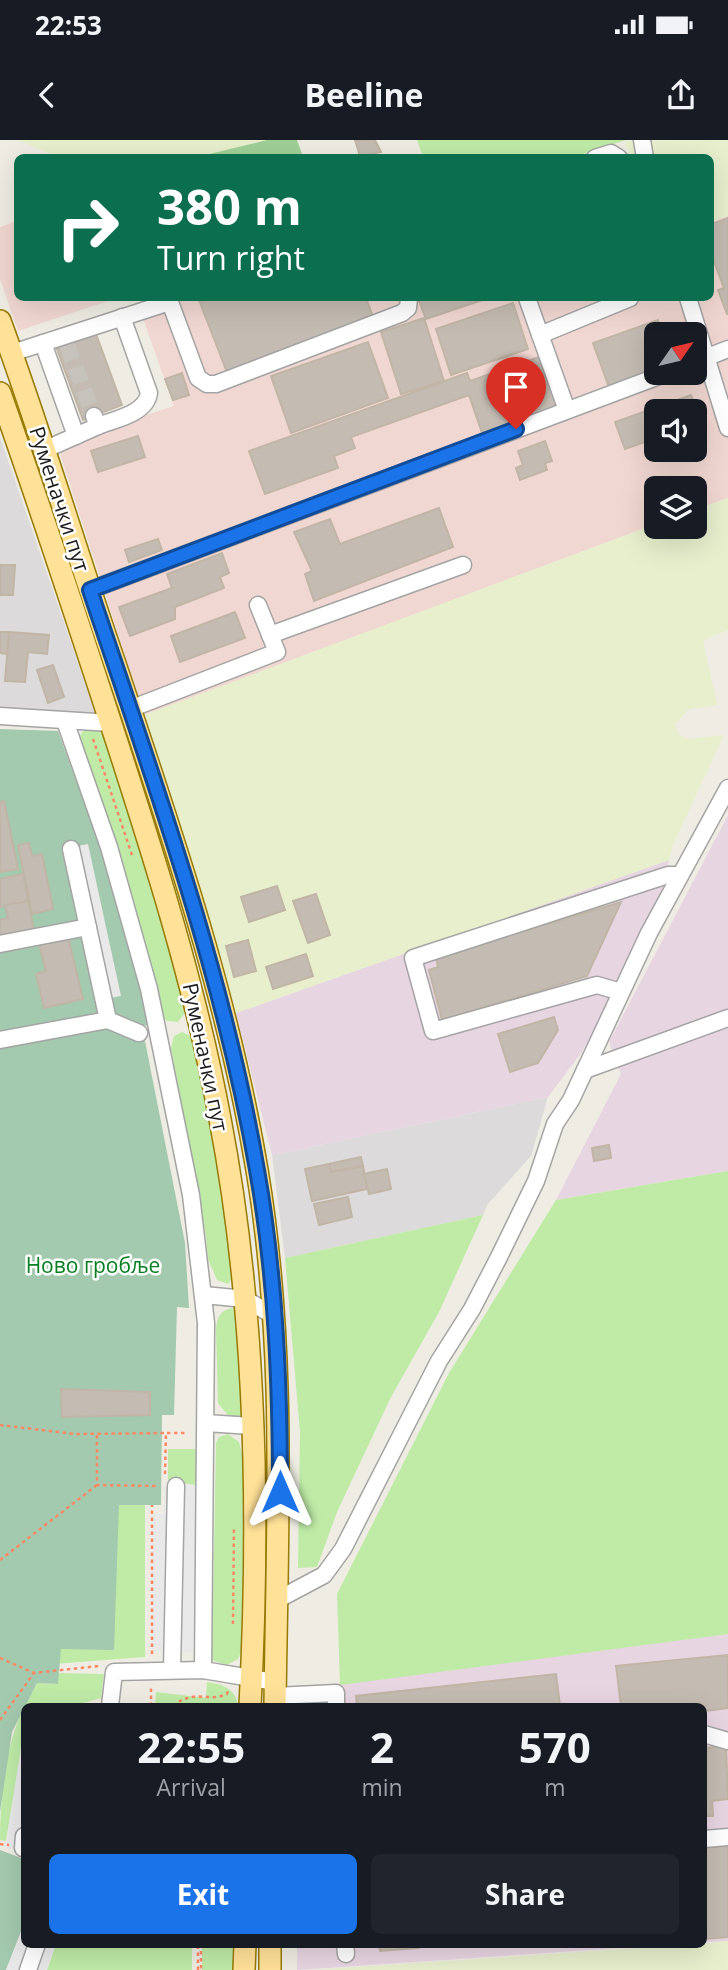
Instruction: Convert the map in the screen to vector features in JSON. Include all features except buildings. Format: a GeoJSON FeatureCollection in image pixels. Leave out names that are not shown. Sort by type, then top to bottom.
{"type":"FeatureCollection","features":[{"type":"Feature","properties":{"kind":"main road","name":"Руменачки пут"},"geometry":{"type":"LineString","coordinates":[[0,321],[185,881],[224,1017],[257,1171],[274,1316],[280,1449],[275,1695]]}},
{"type":"Feature","properties":{"kind":"main road","name":"Руменачки пут"},"geometry":{"type":"LineString","coordinates":[[0,393],[160,877],[199,1023],[222,1130],[245,1299],[251,1426],[250,1703]]}},
{"type":"Feature","properties":{"kind":"main road"},"geometry":{"type":"LineString","coordinates":[[244,1970],[245,1948]]}},
{"type":"Feature","properties":{"kind":"main road"},"geometry":{"type":"LineString","coordinates":[[270,1948],[270,1970]]}},
{"type":"Feature","properties":{"kind":"street"},"geometry":{"type":"LineString","coordinates":[[12,353],[43,343],[66,341],[122,317],[173,301]]}},
{"type":"Feature","properties":{"kind":"street"},"geometry":{"type":"LineString","coordinates":[[176,301],[198,378],[207,384],[216,384],[402,313],[408,308],[409,301]]}},
{"type":"Feature","properties":{"kind":"street"},"geometry":{"type":"LineString","coordinates":[[528,301],[565,402]]}},
{"type":"Feature","properties":{"kind":"street"},"geometry":{"type":"LineString","coordinates":[[540,335],[623,301]]}},
{"type":"Feature","properties":{"kind":"street"},"geometry":{"type":"LineString","coordinates":[[689,301],[693,322]]}},
{"type":"Feature","properties":{"kind":"street"},"geometry":{"type":"LineString","coordinates":[[44,450],[76,436],[96,421],[142,408],[148,402],[149,393],[122,317]]}},
{"type":"Feature","properties":{"kind":"street"},"geometry":{"type":"LineString","coordinates":[[43,343],[76,436]]}},
{"type":"Feature","properties":{"kind":"street"},"geometry":{"type":"LineString","coordinates":[[707,358],[728,349]]}},
{"type":"Feature","properties":{"kind":"street"},"geometry":{"type":"LineString","coordinates":[[707,375],[728,428]]}},
{"type":"Feature","properties":{"kind":"street"},"geometry":{"type":"LineString","coordinates":[[90,590],[644,382]]}},
{"type":"Feature","properties":{"kind":"street"},"geometry":{"type":"LineString","coordinates":[[270,635],[463,565]]}},
{"type":"Feature","properties":{"kind":"street"},"geometry":{"type":"LineString","coordinates":[[130,709],[276,652],[258,605]]}},
{"type":"Feature","properties":{"kind":"street"},"geometry":{"type":"LineString","coordinates":[[0,716],[111,723]]}},
{"type":"Feature","properties":{"kind":"street"},"geometry":{"type":"LineString","coordinates":[[65,721],[109,847],[149,989],[191,1195],[204,1295],[201,1428],[203,1670]]}},
{"type":"Feature","properties":{"kind":"street"},"geometry":{"type":"LineString","coordinates":[[277,1600],[324,1575],[343,1549],[439,1361],[472,1309],[499,1256],[536,1181],[555,1124],[571,1100],[680,874],[728,788]]}},
{"type":"Feature","properties":{"kind":"street"},"geometry":{"type":"LineString","coordinates":[[71,849],[108,1020]]}},
{"type":"Feature","properties":{"kind":"street"},"geometry":{"type":"LineString","coordinates":[[621,992],[597,985],[433,1031],[413,958],[668,875],[680,874]]}},
{"type":"Feature","properties":{"kind":"street"},"geometry":{"type":"LineString","coordinates":[[0,944],[88,927]]}},
{"type":"Feature","properties":{"kind":"street"},"geometry":{"type":"LineString","coordinates":[[585,1070],[728,1018]]}},
{"type":"Feature","properties":{"kind":"street"},"geometry":{"type":"LineString","coordinates":[[0,1040],[108,1020],[139,1033]]}},
{"type":"Feature","properties":{"kind":"street"},"geometry":{"type":"LineString","coordinates":[[204,1295],[245,1299],[274,1316]]}},
{"type":"Feature","properties":{"kind":"street"},"geometry":{"type":"LineString","coordinates":[[201,1428],[251,1426]]}},
{"type":"Feature","properties":{"kind":"street"},"geometry":{"type":"LineString","coordinates":[[172,1670],[176,1486]]}},
{"type":"Feature","properties":{"kind":"street"},"geometry":{"type":"LineString","coordinates":[[110,1703],[114,1672],[172,1670],[203,1670],[251,1679],[275,1695],[336,1693],[336,1703]]}},
{"type":"Feature","properties":{"kind":"street"},"geometry":{"type":"LineString","coordinates":[[707,1735],[728,1741]]}},
{"type":"Feature","properties":{"kind":"street"},"geometry":{"type":"LineString","coordinates":[[707,1839],[728,1837]]}},
{"type":"Feature","properties":{"kind":"street"},"geometry":{"type":"LineString","coordinates":[[28,1970],[36,1948]]}},
{"type":"Feature","properties":{"kind":"path"},"geometry":{"type":"LineString","coordinates":[[0,1425],[40,1431],[97,1434],[166,1433],[201,1428]]}},
{"type":"Feature","properties":{"kind":"path"},"geometry":{"type":"LineString","coordinates":[[0,1560],[97,1485],[164,1486],[166,1433]]}},
{"type":"Feature","properties":{"kind":"path"},"geometry":{"type":"LineString","coordinates":[[97,1434],[97,1485]]}},
{"type":"Feature","properties":{"kind":"path"},"geometry":{"type":"LineString","coordinates":[[150,1703],[152,1505]]}},
{"type":"Feature","properties":{"kind":"path"},"geometry":{"type":"LineString","coordinates":[[152,1514],[164,1515]]}},
{"type":"Feature","properties":{"kind":"path"},"geometry":{"type":"LineString","coordinates":[[0,1658],[34,1673],[112,1665]]}},
{"type":"Feature","properties":{"kind":"path"},"geometry":{"type":"LineString","coordinates":[[0,1720],[34,1673]]}},
{"type":"Feature","properties":{"kind":"path"},"geometry":{"type":"LineString","coordinates":[[200,1948],[200,1970]]}},
{"type":"Feature","properties":{"kind":"shaded area"},"geometry":{"type":"Polygon","coordinates":[[[728,216],[728,498],[707,506],[707,476],[644,476],[644,528],[144,715],[57,444],[174,406],[140,310],[165,301],[714,301],[714,221],[728,216]]]}},
{"type":"Feature","properties":{"kind":"shaded area"},"geometry":{"type":"Polygon","coordinates":[[[14,222],[14,301],[108,301],[18,331],[0,279],[0,227],[14,222]]]}},
{"type":"Feature","properties":{"kind":"shaded area"},"geometry":{"type":"Polygon","coordinates":[[[0,437],[100,727],[0,720],[0,437]]]}},
{"type":"Feature","properties":{"kind":"shaded area"},"geometry":{"type":"Polygon","coordinates":[[[728,815],[728,1171],[556,1200],[621,1074],[609,1042],[728,815]]]}},
{"type":"Feature","properties":{"kind":"shaded area"},"geometry":{"type":"Polygon","coordinates":[[[88,844],[121,996],[110,998],[78,846],[88,844]]]}},
{"type":"Feature","properties":{"kind":"shaded area"},"geometry":{"type":"Polygon","coordinates":[[[669,860],[662,893],[603,1013],[582,1052],[548,1097],[272,1155],[236,1013],[669,860]]]}},
{"type":"Feature","properties":{"kind":"shaded area"},"geometry":{"type":"Polygon","coordinates":[[[548,1097],[531,1156],[487,1205],[483,1215],[285,1258],[272,1155],[548,1097]]]}},
{"type":"Feature","properties":{"kind":"shaded area"},"geometry":{"type":"Polygon","coordinates":[[[196,1485],[193,1652],[152,1651],[152,1514],[164,1514],[164,1486],[196,1485]]]}},
{"type":"Feature","properties":{"kind":"shaded area"},"geometry":{"type":"Polygon","coordinates":[[[728,1634],[728,1941],[707,1942],[707,1703],[324,1703],[324,1685],[728,1634]]]}},
{"type":"Feature","properties":{"kind":"shaded area"},"geometry":{"type":"Polygon","coordinates":[[[21,1748],[21,1851],[5,1848],[21,1748]]]}},
{"type":"Feature","properties":{"kind":"shaded area"},"geometry":{"type":"Polygon","coordinates":[[[21,1932],[21,1948],[55,1948],[47,1970],[6,1970],[21,1932]]]}},
{"type":"Feature","properties":{"kind":"shaded area"},"geometry":{"type":"Polygon","coordinates":[[[297,1948],[619,1948],[297,1970],[297,1948]]]}},
{"type":"Feature","properties":{"kind":"green space"},"geometry":{"type":"Polygon","coordinates":[[[18,140],[267,140],[213,154],[51,154],[18,140]]]}},
{"type":"Feature","properties":{"kind":"green space"},"geometry":{"type":"Polygon","coordinates":[[[267,140],[297,140],[302,154],[209,154],[267,140]]]}},
{"type":"Feature","properties":{"kind":"green space"},"geometry":{"type":"Polygon","coordinates":[[[417,140],[626,140],[583,154],[422,154],[417,140]]]}},
{"type":"Feature","properties":{"kind":"green space"},"geometry":{"type":"Polygon","coordinates":[[[728,140],[728,216],[714,221],[714,154],[630,154],[625,141],[728,140]]]}},
{"type":"Feature","properties":{"kind":"green space"},"geometry":{"type":"Polygon","coordinates":[[[728,498],[728,630],[703,640],[717,705],[689,709],[675,724],[679,735],[688,739],[724,735],[673,845],[669,860],[236,1013],[211,924],[144,715],[644,528],[644,539],[707,539],[707,506],[728,498]]]}},
{"type":"Feature","properties":{"kind":"green space"},"geometry":{"type":"Polygon","coordinates":[[[89,728],[98,729],[103,736],[139,841],[187,1010],[178,1022],[167,1021],[162,1016],[78,740],[82,732],[89,728]]]}},
{"type":"Feature","properties":{"kind":"green space","name":"Ново гробље"},"geometry":{"type":"Polygon","coordinates":[[[0,729],[58,731],[100,846],[152,1024],[142,1026],[185,1243],[189,1308],[177,1307],[174,1415],[162,1415],[161,1505],[119,1505],[114,1650],[61,1649],[58,1684],[37,1683],[27,1703],[21,1703],[21,1714],[12,1732],[0,1812],[0,729]]]}},
{"type":"Feature","properties":{"kind":"green space"},"geometry":{"type":"Polygon","coordinates":[[[182,1032],[193,1037],[223,1186],[233,1277],[228,1284],[217,1280],[208,1259],[171,1048],[174,1036],[182,1032]]]}},
{"type":"Feature","properties":{"kind":"green space"},"geometry":{"type":"Polygon","coordinates":[[[728,1171],[728,1634],[340,1685],[337,1594],[449,1373],[556,1200],[728,1171]]]}},
{"type":"Feature","properties":{"kind":"green space"},"geometry":{"type":"Polygon","coordinates":[[[483,1215],[439,1312],[391,1397],[337,1512],[317,1567],[298,1568],[300,1432],[285,1258],[483,1215]]]}},
{"type":"Feature","properties":{"kind":"green space"},"geometry":{"type":"Polygon","coordinates":[[[234,1308],[238,1313],[243,1415],[231,1419],[218,1403],[216,1329],[220,1314],[234,1308]]]}},
{"type":"Feature","properties":{"kind":"green space"},"geometry":{"type":"Polygon","coordinates":[[[228,1434],[239,1442],[244,1462],[244,1645],[238,1659],[227,1665],[212,1660],[216,1443],[219,1437],[228,1434]]]}},
{"type":"Feature","properties":{"kind":"green space"},"geometry":{"type":"Polygon","coordinates":[[[168,1449],[196,1449],[196,1485],[168,1481],[168,1449]]]}},
{"type":"Feature","properties":{"kind":"green space"},"geometry":{"type":"Polygon","coordinates":[[[145,1497],[145,1657],[41,1665],[0,1565],[61,1517],[145,1497]]]}},
{"type":"Feature","properties":{"kind":"green space"},"geometry":{"type":"Polygon","coordinates":[[[59,1673],[104,1674],[101,1698],[84,1703],[27,1703],[37,1683],[57,1684],[59,1673]]]}},
{"type":"Feature","properties":{"kind":"green space"},"geometry":{"type":"Polygon","coordinates":[[[207,1682],[228,1688],[235,1695],[238,1703],[155,1703],[156,1692],[206,1698],[207,1682]]]}},
{"type":"Feature","properties":{"kind":"green space"},"geometry":{"type":"Polygon","coordinates":[[[21,1714],[21,1753],[6,1841],[0,1840],[1,1806],[5,1772],[21,1714]]]}},
{"type":"Feature","properties":{"kind":"green space"},"geometry":{"type":"Polygon","coordinates":[[[0,1850],[21,1858],[21,1932],[6,1970],[0,1970],[0,1850]]]}},
{"type":"Feature","properties":{"kind":"green space"},"geometry":{"type":"Polygon","coordinates":[[[728,1941],[728,1970],[313,1970],[644,1948],[707,1948],[707,1944],[728,1941]]]}},
{"type":"Feature","properties":{"kind":"green space"},"geometry":{"type":"Polygon","coordinates":[[[55,1948],[192,1948],[192,1970],[47,1970],[55,1948]]]}},
{"type":"Feature","properties":{"kind":"green space"},"geometry":{"type":"Polygon","coordinates":[[[202,1948],[234,1948],[234,1970],[202,1970],[202,1948]]]}},
{"type":"Feature","properties":{"kind":"tunnel"},"geometry":{"type":"LineString","coordinates":[[67,345],[94,416]]}},
{"type":"Feature","properties":{"kind":"route"},"geometry":{"type":"LineString","coordinates":[[280,1492],[274,1301],[257,1171],[245,1110],[209,960],[160,800],[90,590],[516,429]]}}]}
